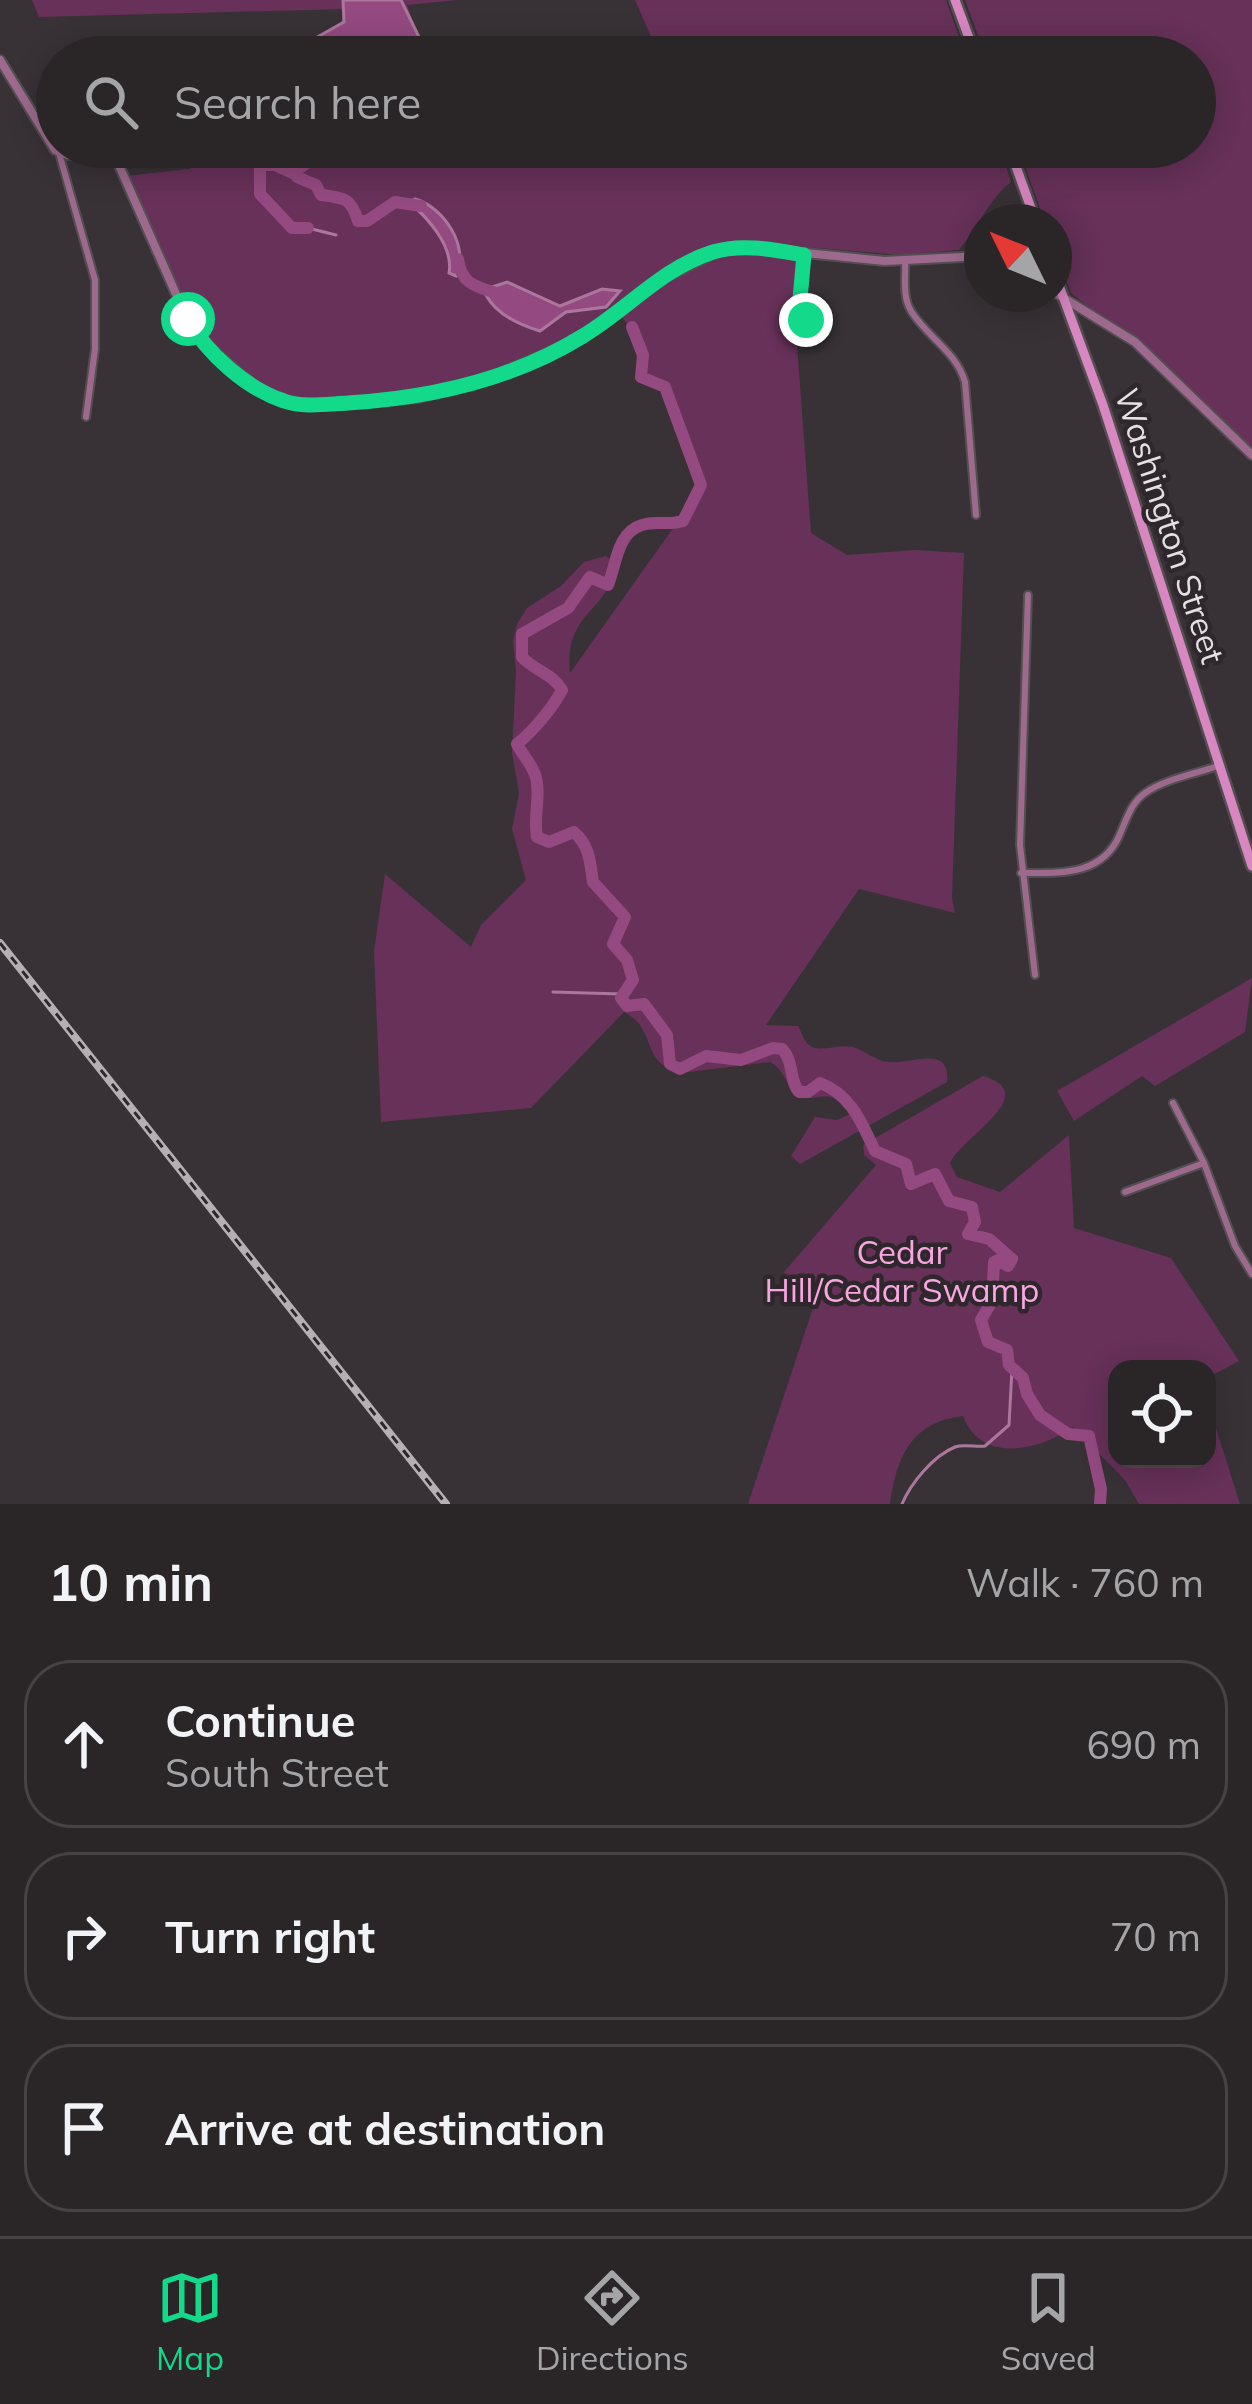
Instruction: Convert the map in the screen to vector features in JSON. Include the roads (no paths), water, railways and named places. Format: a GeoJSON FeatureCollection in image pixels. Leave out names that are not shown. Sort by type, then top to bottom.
{"type":"FeatureCollection","features":[{"type":"Feature","properties":{"kind":"main road"},"geometry":{"type":"LineString","coordinates":[[955,0],[968,36]]}},
{"type":"Feature","properties":{"kind":"main road"},"geometry":{"type":"LineString","coordinates":[[1017,168],[1030,204]]}},
{"type":"Feature","properties":{"kind":"main road","name":"Washington Street"},"geometry":{"type":"LineString","coordinates":[[1066,312],[1103,405],[1252,866]]}},
{"type":"Feature","properties":{"kind":"street"},"geometry":{"type":"LineString","coordinates":[[0,60],[36,123]]}},
{"type":"Feature","properties":{"kind":"street"},"geometry":{"type":"LineString","coordinates":[[63,168],[95,280],[95,349],[86,417]]}},
{"type":"Feature","properties":{"kind":"street"},"geometry":{"type":"LineString","coordinates":[[121,168],[195,332],[256,387],[289,403],[394,400],[464,387],[575,341],[654,283],[703,256],[742,248],[905,261],[964,257]]}},
{"type":"Feature","properties":{"kind":"street"},"geometry":{"type":"LineString","coordinates":[[804,255],[800,308],[815,333]]}},
{"type":"Feature","properties":{"kind":"street"},"geometry":{"type":"LineString","coordinates":[[905,261],[905,294],[911,311],[962,372],[976,515]]}},
{"type":"Feature","properties":{"kind":"street"},"geometry":{"type":"LineString","coordinates":[[1072,304],[1146,352],[1252,455]]}},
{"type":"Feature","properties":{"kind":"street"},"geometry":{"type":"LineString","coordinates":[[1028,596],[1021,873],[1035,975]]}},
{"type":"Feature","properties":{"kind":"street"},"geometry":{"type":"LineString","coordinates":[[1021,873],[1054,873],[1095,864],[1114,847],[1131,808],[1147,792],[1218,766]]}},
{"type":"Feature","properties":{"kind":"street"},"geometry":{"type":"LineString","coordinates":[[1172,1103],[1204,1163],[1234,1246],[1252,1274]]}},
{"type":"Feature","properties":{"kind":"street"},"geometry":{"type":"LineString","coordinates":[[1124,1192],[1204,1163]]}},
{"type":"Feature","properties":{"kind":"waterway"},"geometry":{"type":"LineString","coordinates":[[260,168],[260,194],[292,228],[308,228]]}},
{"type":"Feature","properties":{"kind":"waterway"},"geometry":{"type":"LineString","coordinates":[[282,168],[295,174]]}},
{"type":"Feature","properties":{"kind":"waterway"},"geometry":{"type":"LineString","coordinates":[[300,168],[297,177],[316,185],[321,195],[346,200],[358,221],[367,221],[395,202],[421,206]]}},
{"type":"Feature","properties":{"kind":"waterway"},"geometry":{"type":"LineString","coordinates":[[308,228],[336,235]]}},
{"type":"Feature","properties":{"kind":"waterway"},"geometry":{"type":"LineString","coordinates":[[458,259],[467,280],[502,295]]}},
{"type":"Feature","properties":{"kind":"waterway"},"geometry":{"type":"LineString","coordinates":[[632,327],[643,355],[641,377],[665,387],[701,485],[683,521],[647,524],[627,535],[608,585],[590,577],[568,608],[522,634],[522,657],[562,690],[517,744],[536,778],[537,837],[549,842],[574,832],[583,843],[593,882],[625,917],[613,944],[627,960],[633,980],[621,998],[627,1006],[644,1004],[667,1035],[670,1064],[680,1069],[706,1056],[741,1060],[782,1049],[799,1092],[820,1083],[831,1088],[855,1111],[875,1151],[906,1164],[911,1184],[935,1174],[949,1201],[972,1207],[975,1222],[968,1234],[989,1239],[1012,1259],[1008,1266],[994,1262],[992,1301],[981,1320],[988,1342],[1007,1350],[1009,1365],[1023,1378],[1040,1415],[1068,1434],[1089,1436],[1100,1504]]}},
{"type":"Feature","properties":{"kind":"waterway"},"geometry":{"type":"LineString","coordinates":[[553,992],[621,994]]}},
{"type":"Feature","properties":{"kind":"waterway"},"geometry":{"type":"LineString","coordinates":[[902,1504],[917,1479],[947,1451],[985,1446],[1009,1425],[1012,1369]]}},
{"type":"Feature","properties":{"kind":"railway"},"geometry":{"type":"LineString","coordinates":[[0,943],[446,1504]]}},
{"type":"Feature","properties":{"kind":"park label","name":"Cedar Hill/Cedar Swamp"},"geometry":{"type":"Point","coordinates":[902,1271]}}]}
